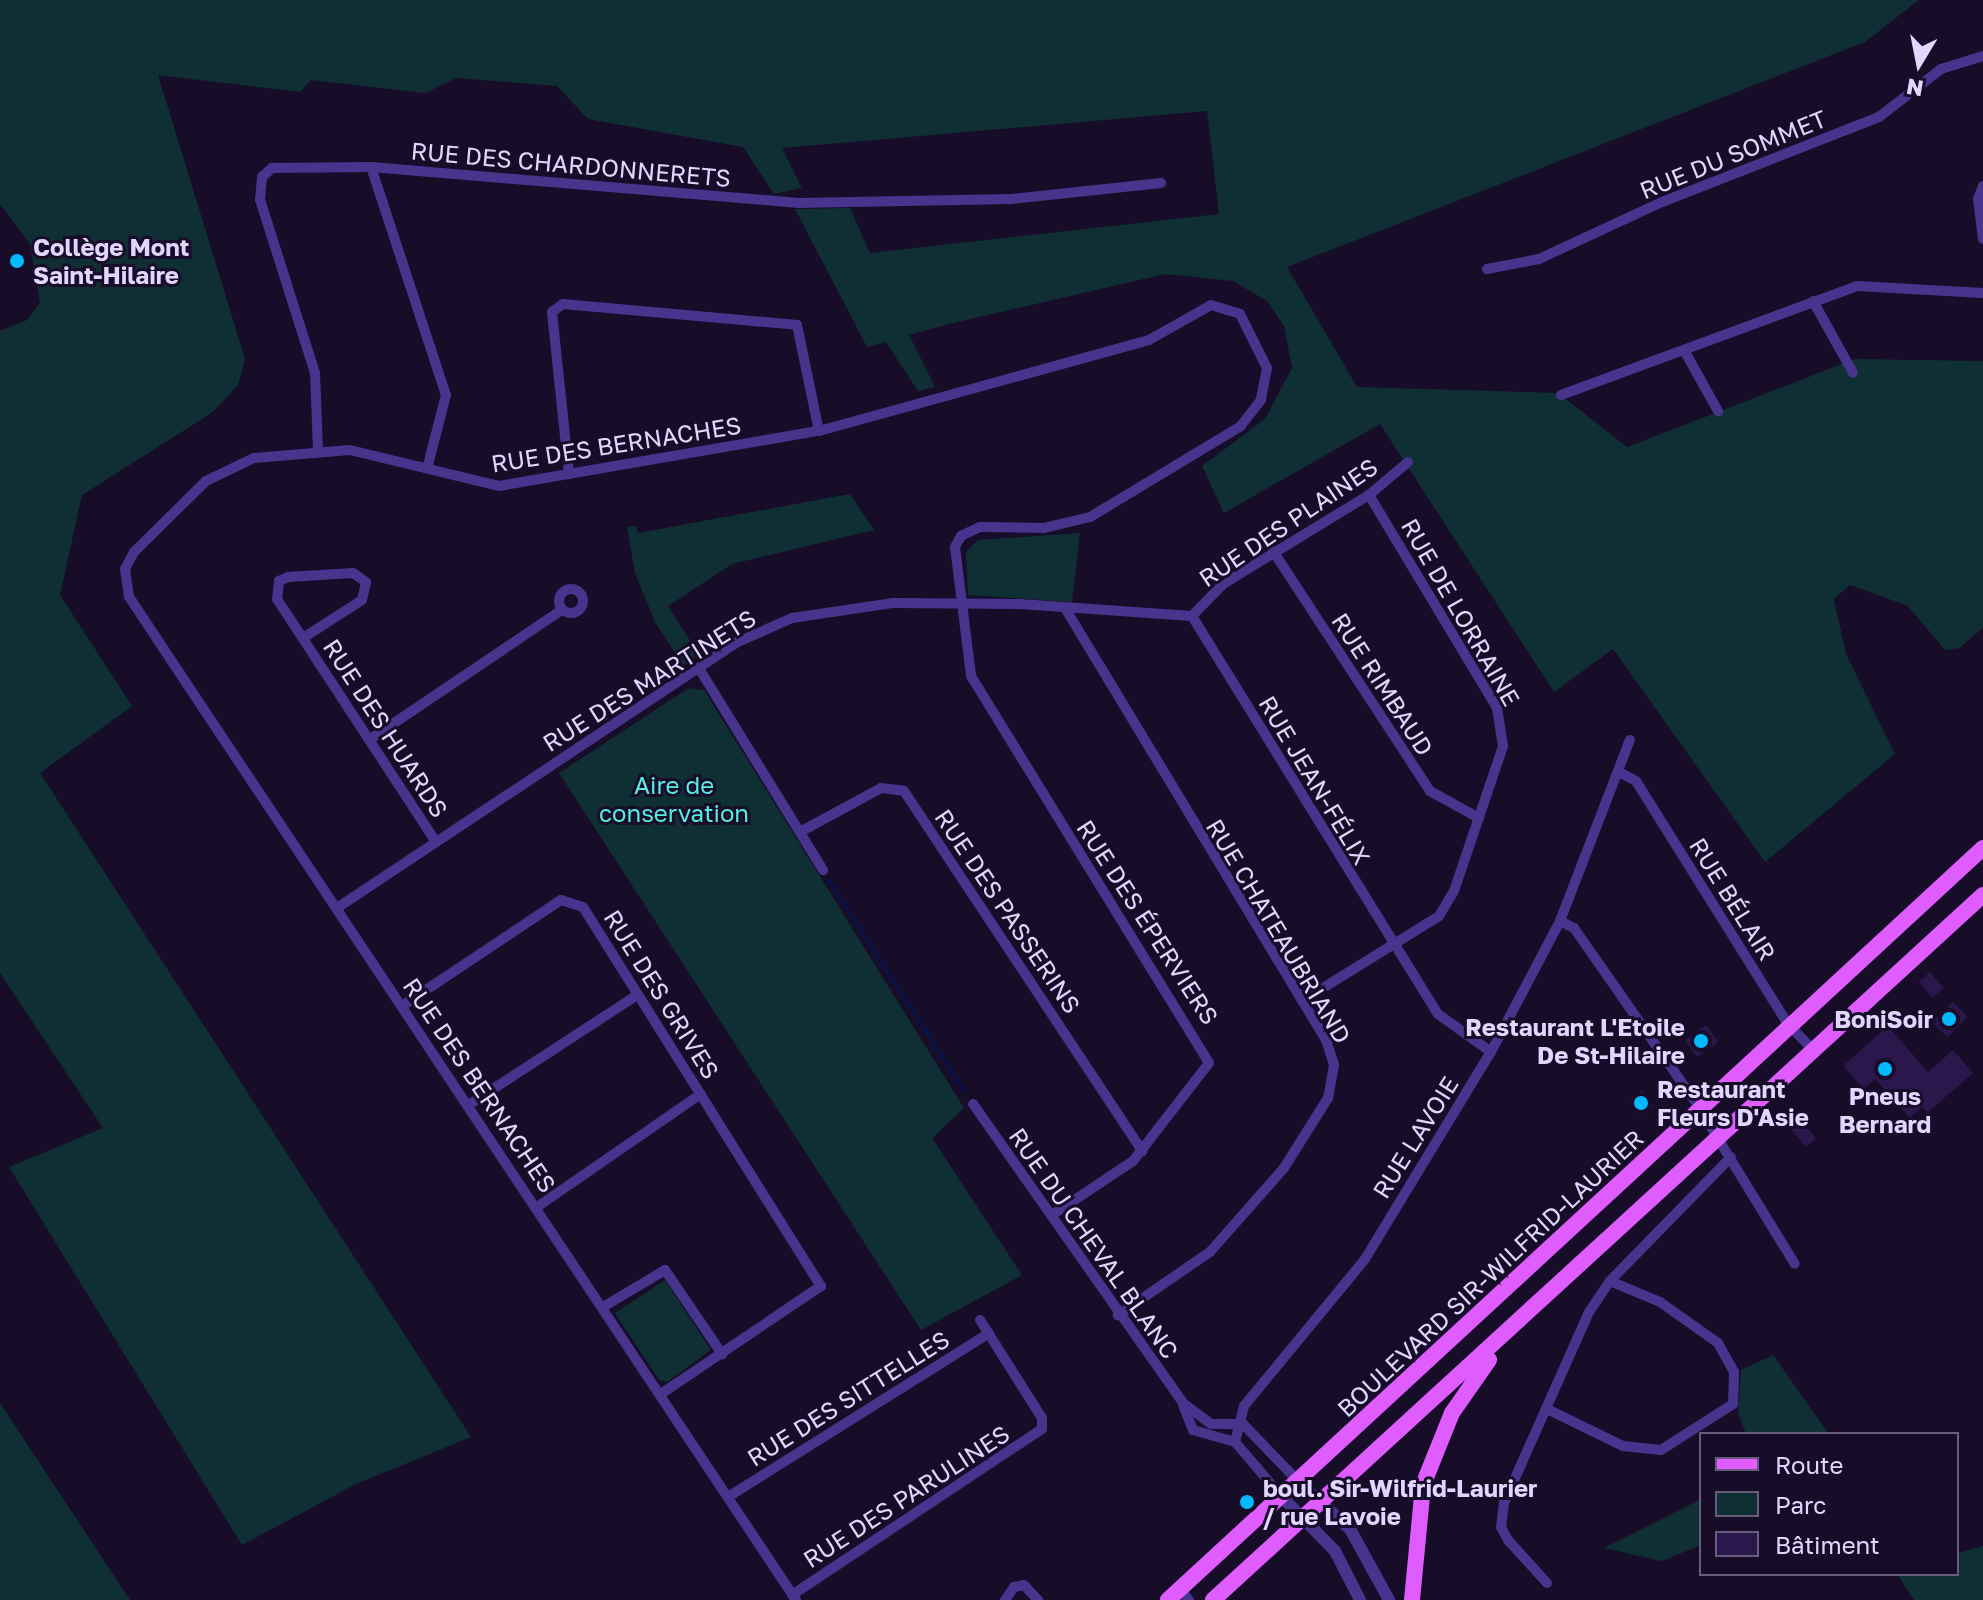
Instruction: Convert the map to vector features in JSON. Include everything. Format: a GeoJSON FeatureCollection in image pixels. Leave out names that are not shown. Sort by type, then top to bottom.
{"type":"FeatureCollection","features":[{"type":"Feature","properties":{"kind":"main road","name":"BOULEVARD SIR-WILFRID-LAURIER"},"geometry":{"type":"LineString","coordinates":[[1179,1596],[1620,1188],[1698,1106],[1787,1023],[1983,848]]}},
{"type":"Feature","properties":{"kind":"main road"},"geometry":{"type":"LineString","coordinates":[[1213,1600],[1527,1314],[1717,1135],[1983,895]]}},
{"type":"Feature","properties":{"kind":"main road"},"geometry":{"type":"LineString","coordinates":[[1412,1600],[1417,1517],[1435,1450],[1470,1383],[1527,1314]]}},
{"type":"Feature","properties":{"kind":"street","name":"RUE DU SOMMET"},"geometry":{"type":"LineString","coordinates":[[1487,269],[1555,253],[1662,202],[1879,117],[1941,69],[1983,56]]}},
{"type":"Feature","properties":{"kind":"street","name":"RUE DES CHARDONNERETS"},"geometry":{"type":"LineString","coordinates":[[318,450],[315,373],[260,187],[272,168],[371,167],[798,203],[1011,199],[1161,183]]}},
{"type":"Feature","properties":{"kind":"street"},"geometry":{"type":"LineString","coordinates":[[371,167],[446,395],[427,469]]}},
{"type":"Feature","properties":{"kind":"street"},"geometry":{"type":"LineString","coordinates":[[1983,186],[1978,199],[1983,239]]}},
{"type":"Feature","properties":{"kind":"street"},"geometry":{"type":"LineString","coordinates":[[1561,395],[1685,352],[1813,301],[1877,283],[1983,293]]}},
{"type":"Feature","properties":{"kind":"street"},"geometry":{"type":"LineString","coordinates":[[1813,301],[1853,373]]}},
{"type":"Feature","properties":{"kind":"street"},"geometry":{"type":"LineString","coordinates":[[569,474],[552,312],[563,304],[797,325],[819,431]]}},
{"type":"Feature","properties":{"kind":"street","name":"RUE DES BERNACHES"},"geometry":{"type":"LineString","coordinates":[[794,1597],[470,1104],[402,1006],[340,906],[129,597],[124,578],[134,552],[206,481],[254,458],[318,450],[361,452],[485,486],[569,474],[819,431],[1149,340],[1211,305],[1240,314],[1267,368],[1261,400],[1241,426],[1090,517],[1057,527],[968,530],[955,547],[959,605]]}},
{"type":"Feature","properties":{"kind":"street"},"geometry":{"type":"LineString","coordinates":[[1685,352],[1718,411]]}},
{"type":"Feature","properties":{"kind":"street","name":"RUE DES PLAINES"},"geometry":{"type":"LineString","coordinates":[[1192,616],[1223,584],[1369,495],[1408,462]]}},
{"type":"Feature","properties":{"kind":"street","name":"RUE DE LORRAINE"},"geometry":{"type":"LineString","coordinates":[[1302,1001],[1393,947],[1447,905],[1503,746],[1502,722],[1369,495]]}},
{"type":"Feature","properties":{"kind":"street","name":"RUE RIMBAUD"},"geometry":{"type":"LineString","coordinates":[[1273,551],[1430,791],[1479,818]]}},
{"type":"Feature","properties":{"kind":"street","name":"RUE DES HUARDS"},"geometry":{"type":"LineString","coordinates":[[303,638],[362,600],[366,582],[353,573],[279,581],[277,599],[435,840]]}},
{"type":"Feature","properties":{"kind":"street","name":"RUE DES MARTINETS"},"geometry":{"type":"LineString","coordinates":[[340,906],[435,840],[767,627],[821,610],[959,605],[1065,608]]}},
{"type":"Feature","properties":{"kind":"street","name":"RUE DES ÉPERVIERS"},"geometry":{"type":"LineString","coordinates":[[959,605],[965,655],[989,710],[1207,1053],[1202,1079],[1142,1151],[1052,1215]]}},
{"type":"Feature","properties":{"kind":"street"},"geometry":{"type":"LineString","coordinates":[[1065,608],[1192,616]]}},
{"type":"Feature","properties":{"kind":"street","name":"RUE CHATEAUBRIAND"},"geometry":{"type":"LineString","coordinates":[[1065,608],[1302,1001],[1331,1054],[1335,1077],[1328,1098],[1284,1168],[1210,1252],[1118,1315]]}},
{"type":"Feature","properties":{"kind":"street"},"geometry":{"type":"LineString","coordinates":[[369,740],[562,610]]}},
{"type":"Feature","properties":{"kind":"street","name":"RUE JEAN-FÉLIX"},"geometry":{"type":"LineString","coordinates":[[1192,616],[1393,947],[1438,1014],[1491,1052]]}},
{"type":"Feature","properties":{"kind":"street"},"geometry":{"type":"LineString","coordinates":[[700,670],[823,870]]}},
{"type":"Feature","properties":{"kind":"street","name":"RUE LAVOIE"},"geometry":{"type":"LineString","coordinates":[[1235,1442],[1238,1422],[1251,1397],[1365,1259],[1491,1052],[1560,921],[1630,740]]}},
{"type":"Feature","properties":{"kind":"street","name":"RUE BÉLAIR"},"geometry":{"type":"LineString","coordinates":[[1619,772],[1636,781],[1787,1023],[1813,1050]]}},
{"type":"Feature","properties":{"kind":"street","name":"RUE DES PASSERINS"},"geometry":{"type":"LineString","coordinates":[[800,832],[881,788],[904,791],[1142,1151]]}},
{"type":"Feature","properties":{"kind":"street","name":"RUE DES GRIVES"},"geometry":{"type":"LineString","coordinates":[[402,1006],[570,898],[583,907],[821,1286],[722,1354]]}},
{"type":"Feature","properties":{"kind":"street"},"geometry":{"type":"LineString","coordinates":[[1560,921],[1574,928],[1698,1106],[1795,1264]]}},
{"type":"Feature","properties":{"kind":"street"},"geometry":{"type":"LineString","coordinates":[[470,1104],[637,995]]}},
{"type":"Feature","properties":{"kind":"street"},"geometry":{"type":"LineString","coordinates":[[537,1207],[701,1094]]}},
{"type":"Feature","properties":{"kind":"street","name":"RUE DU CHEVAL BLANC"},"geometry":{"type":"LineString","coordinates":[[973,1104],[1118,1315],[1183,1403],[1199,1434],[1235,1442]]}},
{"type":"Feature","properties":{"kind":"street"},"geometry":{"type":"LineString","coordinates":[[1547,1583],[1501,1527],[1504,1503],[1610,1281],[1731,1157]]}},
{"type":"Feature","properties":{"kind":"street"},"geometry":{"type":"LineString","coordinates":[[603,1307],[665,1270],[722,1354],[661,1394]]}},
{"type":"Feature","properties":{"kind":"street"},"geometry":{"type":"LineString","coordinates":[[1547,1409],[1623,1446],[1661,1450],[1733,1404],[1734,1372],[1718,1343],[1660,1302],[1610,1281]]}},
{"type":"Feature","properties":{"kind":"street"},"geometry":{"type":"LineString","coordinates":[[980,1320],[989,1333]]}},
{"type":"Feature","properties":{"kind":"street","name":"RUE DES PARULINES"},"geometry":{"type":"LineString","coordinates":[[794,1597],[1042,1429],[1042,1418],[989,1333]]}},
{"type":"Feature","properties":{"kind":"street","name":"RUE DES SITTELLES"},"geometry":{"type":"LineString","coordinates":[[728,1497],[989,1333]]}},
{"type":"Feature","properties":{"kind":"street","name":"RUE DU CHEVAL BLANC"},"geometry":{"type":"LineString","coordinates":[[1183,1403],[1211,1424],[1238,1422]]}},
{"type":"Feature","properties":{"kind":"street"},"geometry":{"type":"LineString","coordinates":[[1238,1422],[1321,1502],[1372,1562],[1389,1600]]}},
{"type":"Feature","properties":{"kind":"street"},"geometry":{"type":"LineString","coordinates":[[1235,1442],[1303,1520],[1335,1551],[1360,1600]]}},
{"type":"Feature","properties":{"kind":"street"},"geometry":{"type":"LineString","coordinates":[[1005,1600],[1014,1587],[1024,1585],[1038,1600]]}},
{"type":"Feature","properties":{"kind":"green space"},"geometry":{"type":"Polygon","coordinates":[[[0,0],[1919,0],[1865,42],[1287,267],[1357,387],[1558,393],[1627,447],[1855,359],[1983,361],[1983,628],[1959,648],[1945,650],[1908,606],[1850,585],[1834,599],[1846,654],[1895,754],[1765,862],[1613,649],[1554,692],[1380,424],[1224,513],[1202,466],[1265,419],[1292,368],[1284,326],[1267,301],[1233,281],[1165,274],[953,323],[909,335],[935,387],[918,391],[886,342],[867,347],[795,209],[850,208],[870,253],[1219,214],[1207,111],[782,148],[802,188],[774,194],[743,147],[588,119],[557,86],[456,78],[425,93],[311,80],[300,92],[158,75],[245,359],[238,385],[213,412],[82,495],[60,595],[132,706],[40,773],[471,1437],[356,1484],[242,1545],[9,1167],[103,1128],[0,973],[0,331],[27,320],[40,303],[30,244],[0,204],[0,0]]]}},
{"type":"Feature","properties":{"kind":"green space"},"geometry":{"type":"Polygon","coordinates":[[[850,494],[874,530],[732,564],[668,606],[699,655],[683,665],[655,622],[635,573],[627,527],[636,526],[638,533],[850,494]]]}},
{"type":"Feature","properties":{"kind":"green space"},"geometry":{"type":"Polygon","coordinates":[[[1080,533],[1072,602],[968,595],[966,552],[978,540],[1080,533]]]}},
{"type":"Feature","properties":{"kind":"green space","name":"Aire de conservation"},"geometry":{"type":"Polygon","coordinates":[[[689,688],[704,690],[964,1108],[932,1138],[1022,1275],[921,1330],[559,773],[689,688]]]}},
{"type":"Feature","properties":{"kind":"green space"},"geometry":{"type":"Polygon","coordinates":[[[665,1280],[711,1350],[667,1382],[659,1380],[615,1313],[665,1280]]]}},
{"type":"Feature","properties":{"kind":"green space"},"geometry":{"type":"Polygon","coordinates":[[[1773,1355],[1828,1432],[1745,1432],[1738,1413],[1741,1370],[1773,1355]]]}},
{"type":"Feature","properties":{"kind":"green space"},"geometry":{"type":"Polygon","coordinates":[[[0,1403],[130,1600],[0,1600],[0,1403]]]}},
{"type":"Feature","properties":{"kind":"green space"},"geometry":{"type":"Polygon","coordinates":[[[1699,1500],[1699,1546],[1662,1561],[1604,1548],[1699,1500]]]}},
{"type":"Feature","properties":{"kind":"green space"},"geometry":{"type":"Polygon","coordinates":[[[1983,1546],[1983,1600],[1914,1600],[1898,1576],[1959,1576],[1959,1552],[1983,1546]]]}},
{"type":"Feature","properties":{"kind":"building"},"geometry":{"type":"Polygon","coordinates":[[[1930,972],[1944,988],[1932,998],[1919,982],[1930,972]]]}},
{"type":"Feature","properties":{"kind":"building","name":"BoniSoir"},"geometry":{"type":"Polygon","coordinates":[[[1953,1002],[1968,1017],[1947,1037],[1932,1023],[1953,1002]]]}},
{"type":"Feature","properties":{"kind":"building","name":"Restaurant L'Etoile De St-Hilaire"},"geometry":{"type":"Polygon","coordinates":[[[1706,1025],[1718,1042],[1697,1057],[1685,1040],[1706,1025]]]}},
{"type":"Feature","properties":{"kind":"building","name":"Pneus Bernard"},"geometry":{"type":"Polygon","coordinates":[[[1888,1026],[1928,1072],[1953,1050],[1973,1073],[1927,1113],[1922,1107],[1910,1118],[1875,1079],[1864,1089],[1843,1066],[1888,1026]]]}},
{"type":"Feature","properties":{"kind":"building","name":"Restaurant Fleurs D'Asie"},"geometry":{"type":"Polygon","coordinates":[[[1642,1090],[1654,1105],[1640,1116],[1628,1101],[1642,1090]]]}},
{"type":"Feature","properties":{"kind":"building"},"geometry":{"type":"Polygon","coordinates":[[[1795,1114],[1816,1138],[1806,1147],[1785,1123],[1795,1114]]]}},
{"type":"Feature","properties":{"kind":"waterway"},"geometry":{"type":"LineString","coordinates":[[828,879],[964,1091]]}},
{"type":"Feature","properties":{"kind":"place","name":"Collège Mont Saint-Hilaire"},"geometry":{"type":"Point","coordinates":[17,261]}},
{"type":"Feature","properties":{"kind":"place","name":"BoniSoir"},"geometry":{"type":"Point","coordinates":[1949,1019]}},
{"type":"Feature","properties":{"kind":"place","name":"Restaurant L'Etoile De St-Hilaire"},"geometry":{"type":"Point","coordinates":[1701,1041]}},
{"type":"Feature","properties":{"kind":"place","name":"Pneus Bernard"},"geometry":{"type":"Point","coordinates":[1885,1069]}},
{"type":"Feature","properties":{"kind":"place","name":"Restaurant Fleurs D'Asie"},"geometry":{"type":"Point","coordinates":[1641,1103]}},
{"type":"Feature","properties":{"kind":"place","name":"boul. Sir-Wilfrid-Laurier / rue Lavoie"},"geometry":{"type":"Point","coordinates":[1247,1502]}}]}
